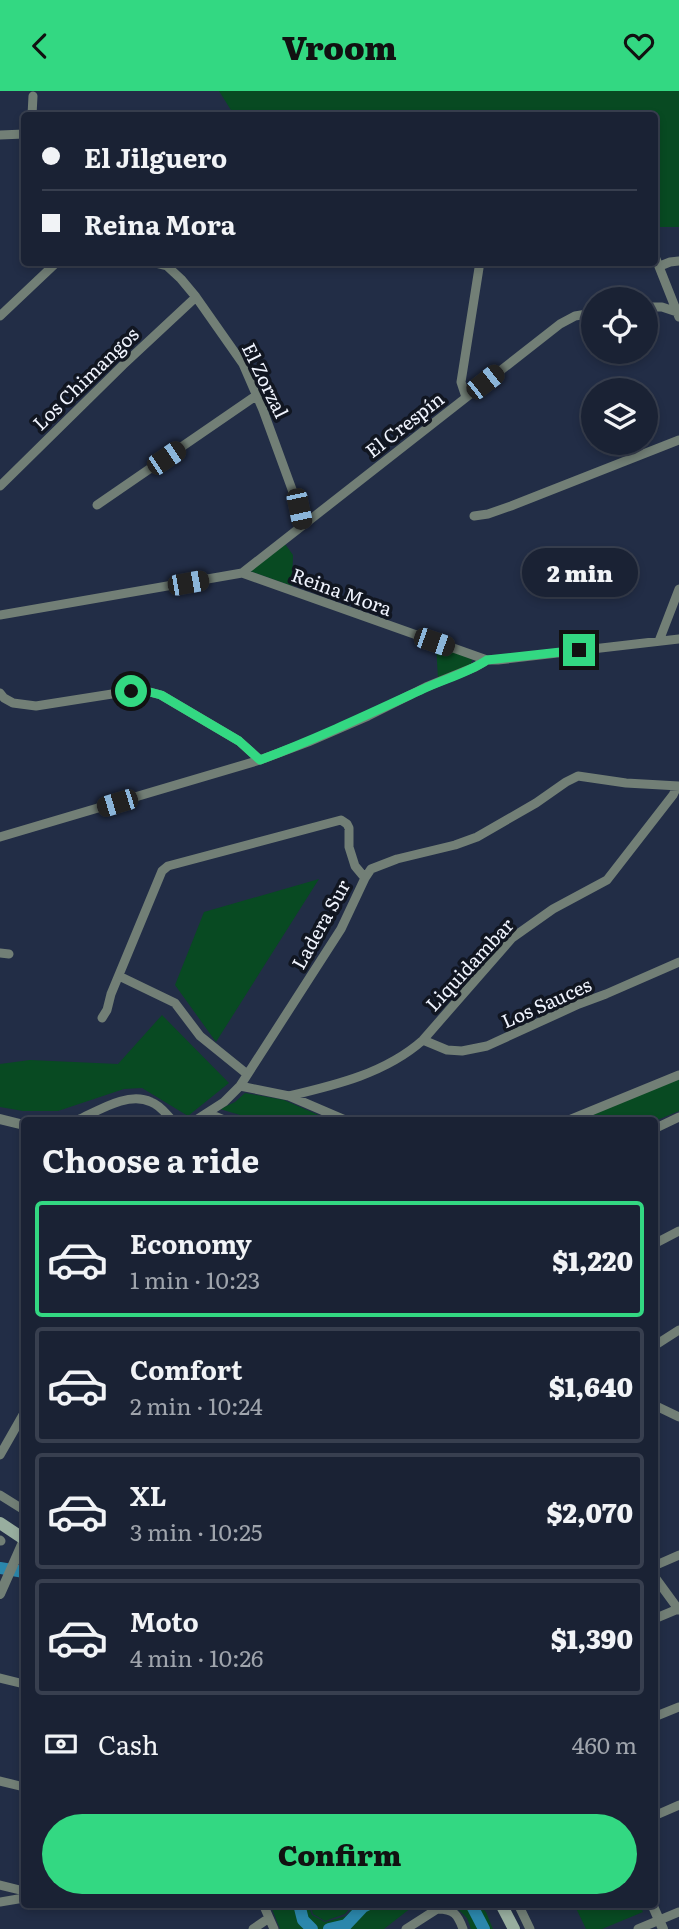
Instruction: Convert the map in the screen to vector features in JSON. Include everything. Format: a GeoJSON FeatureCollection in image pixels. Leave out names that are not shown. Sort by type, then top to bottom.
{"type":"FeatureCollection","features":[{"type":"Feature","properties":{"kind":"main road"},"geometry":{"type":"LineString","coordinates":[[0,1515],[21,1528]]}},
{"type":"Feature","properties":{"kind":"main road"},"geometry":{"type":"LineString","coordinates":[[0,1523],[21,1538]]}},
{"type":"Feature","properties":{"kind":"main road"},"geometry":{"type":"LineString","coordinates":[[503,1908],[514,1929]]}},
{"type":"Feature","properties":{"kind":"street"},"geometry":{"type":"LineString","coordinates":[[32,112],[33,96]]}},
{"type":"Feature","properties":{"kind":"street"},"geometry":{"type":"LineString","coordinates":[[0,135],[21,134]]}},
{"type":"Feature","properties":{"kind":"street"},"geometry":{"type":"LineString","coordinates":[[660,266],[679,261]]}},
{"type":"Feature","properties":{"kind":"street"},"geometry":{"type":"LineString","coordinates":[[658,262],[678,315]]}},
{"type":"Feature","properties":{"kind":"street"},"geometry":{"type":"LineString","coordinates":[[0,316],[53,266]]}},
{"type":"Feature","properties":{"kind":"street","name":"El Zorzal"},"geometry":{"type":"LineString","coordinates":[[167,266],[196,297],[243,365],[257,395],[297,503],[302,525]]}},
{"type":"Feature","properties":{"kind":"street"},"geometry":{"type":"LineString","coordinates":[[466,397],[462,378],[479,268]]}},
{"type":"Feature","properties":{"kind":"street","name":"Los Chimangos"},"geometry":{"type":"LineString","coordinates":[[0,486],[196,297]]}},
{"type":"Feature","properties":{"kind":"street"},"geometry":{"type":"LineString","coordinates":[[658,307],[678,315]]}},
{"type":"Feature","properties":{"kind":"street","name":"El Crespín"},"geometry":{"type":"LineString","coordinates":[[242,573],[560,324],[581,315]]}},
{"type":"Feature","properties":{"kind":"street"},"geometry":{"type":"LineString","coordinates":[[97,505],[257,395]]}},
{"type":"Feature","properties":{"kind":"street"},"geometry":{"type":"LineString","coordinates":[[474,516],[488,515],[679,440]]}},
{"type":"Feature","properties":{"kind":"street"},"geometry":{"type":"LineString","coordinates":[[0,615],[242,573]]}},
{"type":"Feature","properties":{"kind":"street","name":"Reina Mora"},"geometry":{"type":"LineString","coordinates":[[242,573],[487,660],[679,639]]}},
{"type":"Feature","properties":{"kind":"street"},"geometry":{"type":"LineString","coordinates":[[659,641],[679,589]]}},
{"type":"Feature","properties":{"kind":"street"},"geometry":{"type":"LineString","coordinates":[[0,837],[260,760],[368,716],[487,660]]}},
{"type":"Feature","properties":{"kind":"street"},"geometry":{"type":"LineString","coordinates":[[1,697],[20,705],[36,706],[146,691],[161,695],[239,741],[260,760]]}},
{"type":"Feature","properties":{"kind":"street","name":"Ladera Sur"},"geometry":{"type":"LineString","coordinates":[[202,1117],[224,1102],[240,1086],[341,929],[371,869],[384,862],[454,845],[486,833],[578,776],[678,787]]}},
{"type":"Feature","properties":{"kind":"street","name":"Liquidambar"},"geometry":{"type":"LineString","coordinates":[[289,1096],[366,1074],[412,1050],[512,938],[547,913],[607,880],[678,787]]}},
{"type":"Feature","properties":{"kind":"street"},"geometry":{"type":"LineString","coordinates":[[102,1018],[162,871],[168,866],[341,820],[349,828],[349,847],[355,866],[365,878]]}},
{"type":"Feature","properties":{"kind":"street","name":"Los Sauces"},"geometry":{"type":"LineString","coordinates":[[423,1039],[447,1050],[462,1051],[487,1046],[679,962]]}},
{"type":"Feature","properties":{"kind":"street"},"geometry":{"type":"LineString","coordinates":[[120,976],[175,1003],[200,1036],[247,1074]]}},
{"type":"Feature","properties":{"kind":"street"},"geometry":{"type":"LineString","coordinates":[[576,1117],[679,1075]]}},
{"type":"Feature","properties":{"kind":"street"},"geometry":{"type":"LineString","coordinates":[[240,1086],[289,1096],[338,1117]]}},
{"type":"Feature","properties":{"kind":"street"},"geometry":{"type":"LineString","coordinates":[[85,1117],[117,1103],[135,1099],[151,1101],[169,1117]]}},
{"type":"Feature","properties":{"kind":"street"},"geometry":{"type":"LineString","coordinates":[[207,1114],[216,1117]]}},
{"type":"Feature","properties":{"kind":"street"},"geometry":{"type":"LineString","coordinates":[[658,1127],[679,1117]]}},
{"type":"Feature","properties":{"kind":"street"},"geometry":{"type":"LineString","coordinates":[[0,1119],[21,1124]]}},
{"type":"Feature","properties":{"kind":"street"},"geometry":{"type":"LineString","coordinates":[[658,1242],[679,1231]]}},
{"type":"Feature","properties":{"kind":"street"},"geometry":{"type":"LineString","coordinates":[[658,1343],[679,1330]]}},
{"type":"Feature","properties":{"kind":"street"},"geometry":{"type":"LineString","coordinates":[[658,1407],[679,1417]]}},
{"type":"Feature","properties":{"kind":"street"},"geometry":{"type":"LineString","coordinates":[[0,1455],[21,1418]]}},
{"type":"Feature","properties":{"kind":"street"},"geometry":{"type":"LineString","coordinates":[[0,1495],[21,1508]]}},
{"type":"Feature","properties":{"kind":"street"},"geometry":{"type":"LineString","coordinates":[[0,1593],[21,1548]]}},
{"type":"Feature","properties":{"kind":"street"},"geometry":{"type":"LineString","coordinates":[[658,1564],[679,1555]]}},
{"type":"Feature","properties":{"kind":"street"},"geometry":{"type":"LineString","coordinates":[[658,1581],[679,1609],[658,1617]]}},
{"type":"Feature","properties":{"kind":"street"},"geometry":{"type":"LineString","coordinates":[[0,1678],[21,1682]]}},
{"type":"Feature","properties":{"kind":"street"},"geometry":{"type":"LineString","coordinates":[[658,1715],[679,1707]]}},
{"type":"Feature","properties":{"kind":"street"},"geometry":{"type":"LineString","coordinates":[[0,1781],[21,1786]]}},
{"type":"Feature","properties":{"kind":"street"},"geometry":{"type":"LineString","coordinates":[[658,1814],[679,1805]]}},
{"type":"Feature","properties":{"kind":"street"},"geometry":{"type":"LineString","coordinates":[[0,1885],[21,1890]]}},
{"type":"Feature","properties":{"kind":"street"},"geometry":{"type":"LineString","coordinates":[[0,1902],[21,1898]]}},
{"type":"Feature","properties":{"kind":"street"},"geometry":{"type":"LineString","coordinates":[[265,1908],[274,1929]]}},
{"type":"Feature","properties":{"kind":"street"},"geometry":{"type":"LineString","coordinates":[[406,1929],[438,1908]]}},
{"type":"Feature","properties":{"kind":"street"},"geometry":{"type":"LineString","coordinates":[[445,1908],[454,1912],[463,1929]]}},
{"type":"Feature","properties":{"kind":"street"},"geometry":{"type":"LineString","coordinates":[[520,1908],[530,1929]]}},
{"type":"Feature","properties":{"kind":"street"},"geometry":{"type":"LineString","coordinates":[[654,1908],[661,1924]]}},
{"type":"Feature","properties":{"kind":"street"},"geometry":{"type":"LineString","coordinates":[[638,1929],[661,1924],[679,1912]]}},
{"type":"Feature","properties":{"kind":"street"},"geometry":{"type":"LineString","coordinates":[[253,1929],[270,1918]]}},
{"type":"Feature","properties":{"kind":"green space"},"geometry":{"type":"Polygon","coordinates":[[[219,91],[679,91],[679,227],[658,227],[658,112],[232,112],[219,91]]]}},
{"type":"Feature","properties":{"kind":"green space"},"geometry":{"type":"Polygon","coordinates":[[[285,544],[293,555],[292,586],[250,571],[285,544]]]}},
{"type":"Feature","properties":{"kind":"green space"},"geometry":{"type":"Polygon","coordinates":[[[436,645],[472,659],[471,665],[438,678],[436,645]]]}},
{"type":"Feature","properties":{"kind":"green space"},"geometry":{"type":"Polygon","coordinates":[[[319,879],[216,1042],[175,985],[204,912],[319,879]]]}},
{"type":"Feature","properties":{"kind":"green space"},"geometry":{"type":"Polygon","coordinates":[[[162,1015],[229,1083],[188,1116],[142,1088],[124,1089],[58,1111],[23,1111],[0,1107],[0,1064],[30,1060],[118,1064],[162,1015]]]}},
{"type":"Feature","properties":{"kind":"green space"},"geometry":{"type":"Polygon","coordinates":[[[679,1078],[679,1111],[658,1120],[658,1117],[587,1117],[679,1078]]]}},
{"type":"Feature","properties":{"kind":"green space"},"geometry":{"type":"Polygon","coordinates":[[[245,1093],[284,1100],[323,1117],[247,1117],[220,1109],[235,1102],[245,1093]]]}},
{"type":"Feature","properties":{"kind":"green space"},"geometry":{"type":"Polygon","coordinates":[[[272,1908],[309,1908],[312,1915],[325,1922],[346,1916],[353,1908],[411,1908],[384,1929],[280,1929],[272,1908]]]}},
{"type":"Feature","properties":{"kind":"green space"},"geometry":{"type":"Polygon","coordinates":[[[311,1908],[350,1908],[345,1914],[325,1921],[313,1914],[311,1908]]]}},
{"type":"Feature","properties":{"kind":"green space"},"geometry":{"type":"Polygon","coordinates":[[[457,1908],[482,1908],[493,1929],[471,1929],[467,1918],[457,1908]]]}},
{"type":"Feature","properties":{"kind":"green space"},"geometry":{"type":"Polygon","coordinates":[[[576,1908],[641,1908],[643,1912],[602,1929],[586,1929],[576,1908]]]}},
{"type":"Feature","properties":{"kind":"waterway"},"geometry":{"type":"LineString","coordinates":[[0,1568],[21,1572]]}},
{"type":"Feature","properties":{"kind":"waterway"},"geometry":{"type":"LineString","coordinates":[[300,1908],[303,1920],[312,1929]]}},
{"type":"Feature","properties":{"kind":"waterway"},"geometry":{"type":"LineString","coordinates":[[329,1929],[346,1925],[362,1908]]}},
{"type":"Feature","properties":{"kind":"waterway"},"geometry":{"type":"LineString","coordinates":[[473,1908],[484,1929]]}},
{"type":"Feature","properties":{"kind":"route"},"geometry":{"type":"LineString","coordinates":[[131,691],[161,695],[239,741],[260,760],[368,716],[487,660],[579,650]]}}]}
